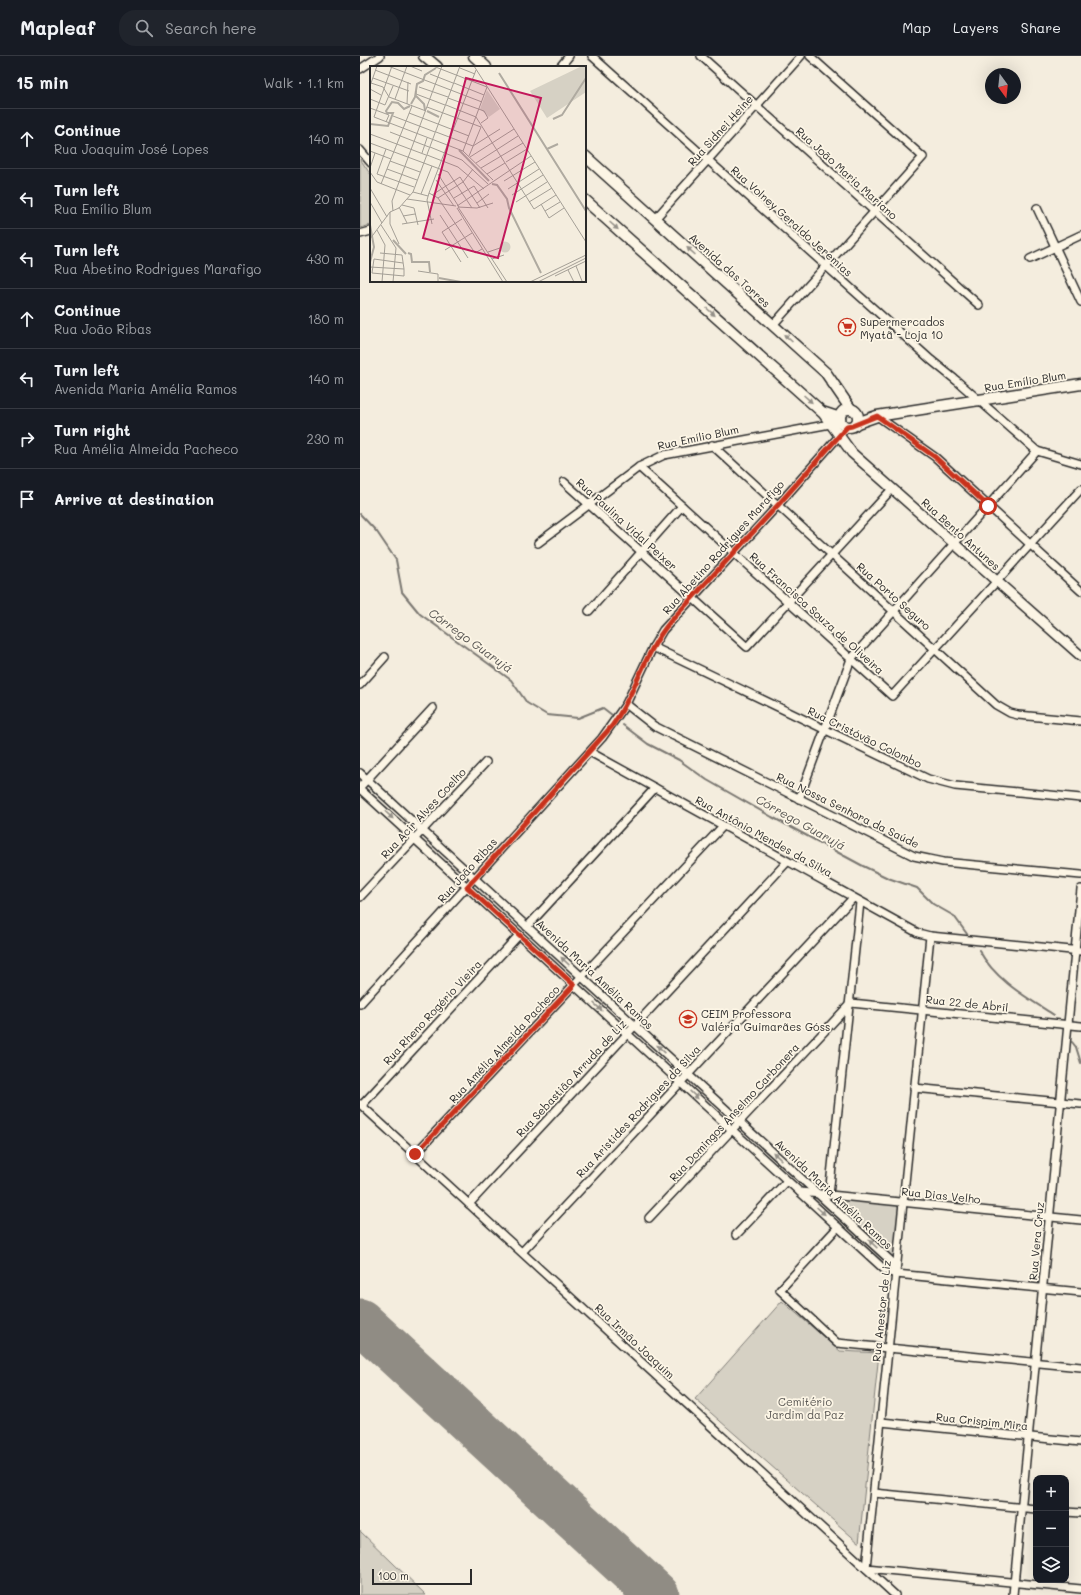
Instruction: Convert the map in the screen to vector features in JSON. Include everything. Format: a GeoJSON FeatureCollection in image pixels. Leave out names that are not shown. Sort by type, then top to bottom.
{"type":"FeatureCollection","features":[{"type":"Feature","properties":{"kind":"main road"},"geometry":{"type":"LineString","coordinates":[[424,56],[435,66]]}},
{"type":"Feature","properties":{"kind":"main road"},"geometry":{"type":"LineString","coordinates":[[474,56],[485,66]]}},
{"type":"Feature","properties":{"kind":"main road","name":"Avenida das Torres"},"geometry":{"type":"LineString","coordinates":[[586,157],[826,373],[849,419]]}},
{"type":"Feature","properties":{"kind":"main road"},"geometry":{"type":"LineString","coordinates":[[586,201],[822,412],[849,419]]}},
{"type":"Feature","properties":{"kind":"main road","name":"Rua Emílio Blum"},"geometry":{"type":"LineString","coordinates":[[849,419],[877,416],[1081,384]]}},
{"type":"Feature","properties":{"kind":"street"},"geometry":{"type":"LineString","coordinates":[[360,69],[380,56]]}},
{"type":"Feature","properties":{"kind":"street"},"geometry":{"type":"LineString","coordinates":[[561,66],[570,56]]}},
{"type":"Feature","properties":{"kind":"street","name":"Rua Volney Geraldo Jeremias"},"geometry":{"type":"LineString","coordinates":[[592,56],[825,266],[1037,452]]}},
{"type":"Feature","properties":{"kind":"street","name":"Rua João Maria Mariano"},"geometry":{"type":"LineString","coordinates":[[701,56],[979,305]]}},
{"type":"Feature","properties":{"kind":"street","name":"Rua Sidnei Heine"},"geometry":{"type":"LineString","coordinates":[[656,219],[802,56]]}},
{"type":"Feature","properties":{"kind":"street"},"geometry":{"type":"LineString","coordinates":[[773,325],[923,156],[810,56]]}},
{"type":"Feature","properties":{"kind":"street"},"geometry":{"type":"LineString","coordinates":[[362,151],[370,162]]}},
{"type":"Feature","properties":{"kind":"street"},"geometry":{"type":"LineString","coordinates":[[1037,208],[1081,302]]}},
{"type":"Feature","properties":{"kind":"street"},"geometry":{"type":"LineString","coordinates":[[360,234],[370,231]]}},
{"type":"Feature","properties":{"kind":"street"},"geometry":{"type":"LineString","coordinates":[[1030,260],[1081,235]]}},
{"type":"Feature","properties":{"kind":"street"},"geometry":{"type":"LineString","coordinates":[[822,412],[830,424]]}},
{"type":"Feature","properties":{"kind":"street"},"geometry":{"type":"LineString","coordinates":[[877,416],[935,457],[1081,590]]}},
{"type":"Feature","properties":{"kind":"street","name":"Rua Emílio Blum"},"geometry":{"type":"LineString","coordinates":[[538,543],[639,467],[664,455],[830,424],[849,419]]}},
{"type":"Feature","properties":{"kind":"street","name":"Rua Abetino Rodrigues Marafigo"},"geometry":{"type":"LineString","coordinates":[[590,752],[612,726],[626,704],[653,647],[663,630],[778,505],[838,435],[849,419]]}},
{"type":"Feature","properties":{"kind":"street","name":"Rua Bento Antunes"},"geometry":{"type":"LineString","coordinates":[[830,424],[852,453],[1081,656]]}},
{"type":"Feature","properties":{"kind":"street","name":"Rua Porto Seguro"},"geometry":{"type":"LineString","coordinates":[[712,445],[935,649],[1003,709],[1018,715],[1081,721]]}},
{"type":"Feature","properties":{"kind":"street"},"geometry":{"type":"LineString","coordinates":[[799,799],[851,659],[1037,452],[1081,464]]}},
{"type":"Feature","properties":{"kind":"street","name":"Rua Francisca Souza de Oliveira"},"geometry":{"type":"LineString","coordinates":[[639,467],[892,696],[935,649]]}},
{"type":"Feature","properties":{"kind":"street","name":"Rua Paulina Vidal Peixer"},"geometry":{"type":"LineString","coordinates":[[564,482],[747,647],[788,602]]}},
{"type":"Feature","properties":{"kind":"street"},"geometry":{"type":"LineString","coordinates":[[788,602],[892,489]]}},
{"type":"Feature","properties":{"kind":"street"},"geometry":{"type":"LineString","coordinates":[[935,649],[1081,489]]}},
{"type":"Feature","properties":{"kind":"street"},"geometry":{"type":"LineString","coordinates":[[589,611],[682,506]]}},
{"type":"Feature","properties":{"kind":"street","name":"Rua Cristóvão Colombo"},"geometry":{"type":"LineString","coordinates":[[653,647],[928,779],[940,783],[1081,798]]}},
{"type":"Feature","properties":{"kind":"street"},"geometry":{"type":"LineString","coordinates":[[360,685],[385,657]]}},
{"type":"Feature","properties":{"kind":"street","name":"Rua Nossa Senhora da Saúde"},"geometry":{"type":"LineString","coordinates":[[626,704],[654,726],[914,856],[943,862],[1081,875]]}},
{"type":"Feature","properties":{"kind":"street"},"geometry":{"type":"LineString","coordinates":[[360,788],[433,708]]}},
{"type":"Feature","properties":{"kind":"street","name":"Rua Antônio Mendes da Silva"},"geometry":{"type":"LineString","coordinates":[[590,752],[906,928],[930,936],[1078,950]]}},
{"type":"Feature","properties":{"kind":"street","name":"Rua João Ribas"},"geometry":{"type":"LineString","coordinates":[[360,1004],[590,752]]}},
{"type":"Feature","properties":{"kind":"street","name":"Rua Acir Alves Coelho"},"geometry":{"type":"LineString","coordinates":[[360,897],[486,762]]}},
{"type":"Feature","properties":{"kind":"street","name":"Avenida Maria Amélia Ramos"},"geometry":{"type":"LineString","coordinates":[[360,773],[891,1261],[896,1274]]}},
{"type":"Feature","properties":{"kind":"street","name":"Avenida Maria Amélia Ramos"},"geometry":{"type":"LineString","coordinates":[[360,788],[886,1271],[896,1274]]}},
{"type":"Feature","properties":{"kind":"street"},"geometry":{"type":"LineString","coordinates":[[527,927],[655,788]]}},
{"type":"Feature","properties":{"kind":"street","name":"Rua Amélia Almeida Pacheco"},"geometry":{"type":"LineString","coordinates":[[415,1154],[723,826]]}},
{"type":"Feature","properties":{"kind":"street","name":"Rua Sebastião Arruda de Liz"},"geometry":{"type":"LineString","coordinates":[[469,1204],[787,862]]}},
{"type":"Feature","properties":{"kind":"street","name":"Rua Vera Cruz"},"geometry":{"type":"LineString","coordinates":[[1013,1595],[1068,1024],[1078,950],[1081,889]]}},
{"type":"Feature","properties":{"kind":"street","name":"Rua Aristides Rodrigues da Silva"},"geometry":{"type":"LineString","coordinates":[[522,1252],[853,898]]}},
{"type":"Feature","properties":{"kind":"street"},"geometry":{"type":"LineString","coordinates":[[829,1195],[851,1003],[860,902]]}},
{"type":"Feature","properties":{"kind":"street","name":"Rua Rheno Rogério Vieira"},"geometry":{"type":"LineString","coordinates":[[361,1104],[519,935]]}},
{"type":"Feature","properties":{"kind":"street","name":"Rua Anestor de Liz"},"geometry":{"type":"LineString","coordinates":[[866,1568],[930,936]]}},
{"type":"Feature","properties":{"kind":"street","name":"Rua 22 de Abril"},"geometry":{"type":"LineString","coordinates":[[851,1003],[1081,1026]]}},
{"type":"Feature","properties":{"kind":"street","name":"Rua Domingos Anselmo Carbonera"},"geometry":{"type":"LineString","coordinates":[[649,1218],[851,1003]]}},
{"type":"Feature","properties":{"kind":"street"},"geometry":{"type":"LineString","coordinates":[[914,1088],[1081,1104]]}},
{"type":"Feature","properties":{"kind":"street","name":"Rua Irmão Joaquim"},"geometry":{"type":"LineString","coordinates":[[361,1104],[895,1595]]}},
{"type":"Feature","properties":{"kind":"street"},"geometry":{"type":"LineString","coordinates":[[736,1235],[787,1181]]}},
{"type":"Feature","properties":{"kind":"street","name":"Rua Dias Velho"},"geometry":{"type":"LineString","coordinates":[[799,1192],[1081,1220]]}},
{"type":"Feature","properties":{"kind":"street"},"geometry":{"type":"LineString","coordinates":[[838,1227],[780,1290],[837,1344],[1081,1367]]}},
{"type":"Feature","properties":{"kind":"street"},"geometry":{"type":"LineString","coordinates":[[896,1274],[1081,1292]]}},
{"type":"Feature","properties":{"kind":"street","name":"Rua Crispim Mira"},"geometry":{"type":"LineString","coordinates":[[881,1422],[1081,1442]]}},
{"type":"Feature","properties":{"kind":"street"},"geometry":{"type":"LineString","coordinates":[[874,1492],[1033,1509]]}},
{"type":"Feature","properties":{"kind":"street"},"geometry":{"type":"LineString","coordinates":[[1069,1512],[1081,1513]]}},
{"type":"Feature","properties":{"kind":"street"},"geometry":{"type":"LineString","coordinates":[[866,1568],[1081,1589]]}},
{"type":"Feature","properties":{"kind":"green space"},"geometry":{"type":"Polygon","coordinates":[[[360,159],[370,174],[370,225],[360,228],[360,159]]]}},
{"type":"Feature","properties":{"kind":"green space"},"geometry":{"type":"Polygon","coordinates":[[[818,1194],[903,1202],[896,1274],[891,1261],[818,1194]]]}},
{"type":"Feature","properties":{"kind":"green space","name":"Cemitério Jardim da Paz"},"geometry":{"type":"Polygon","coordinates":[[[782,1301],[840,1351],[879,1353],[859,1543],[695,1399],[782,1301]]]}},
{"type":"Feature","properties":{"kind":"green space"},"geometry":{"type":"Polygon","coordinates":[[[360,1531],[426,1595],[360,1595],[360,1531]]]}},
{"type":"Feature","properties":{"kind":"waterway","name":"Córrego Guarujá"},"geometry":{"type":"LineString","coordinates":[[360,514],[377,532],[396,560],[402,592],[420,614],[511,680],[527,703],[547,715],[578,718],[603,708],[612,715]]}},
{"type":"Feature","properties":{"kind":"waterway","name":"Córrego Guarujá"},"geometry":{"type":"LineString","coordinates":[[623,725],[648,744],[679,760],[707,780],[772,817],[863,866],[888,878],[917,888],[933,904],[954,916],[967,934]]}},
{"type":"Feature","properties":{"kind":"waterway","name":"Córrego Guarujá"},"geometry":{"type":"LineString","coordinates":[[979,950],[986,961],[1002,979],[1054,1015]]}},
{"type":"Feature","properties":{"kind":"waterway","name":"Córrego Guarujá"},"geometry":{"type":"LineString","coordinates":[[1072,1042],[1076,1047],[1081,1063]]}},
{"type":"Feature","properties":{"kind":"runway"},"geometry":{"type":"LineString","coordinates":[[360,1321],[657,1595]]}},
{"type":"Feature","properties":{"kind":"place","name":"Supermercados Myatã - Loja 10"},"geometry":{"type":"Point","coordinates":[847,327]}},
{"type":"Feature","properties":{"kind":"place","name":"CEIM Professora Valéria Guimarães Góss"},"geometry":{"type":"Point","coordinates":[688,1019]}},
{"type":"Feature","properties":{"kind":"route"},"geometry":{"type":"LineString","coordinates":[[415,1154],[574,985],[467,887],[612,726],[626,704],[658,638],[670,622],[778,505],[841,432],[847,427],[877,416],[935,457],[988,506]]}}]}
